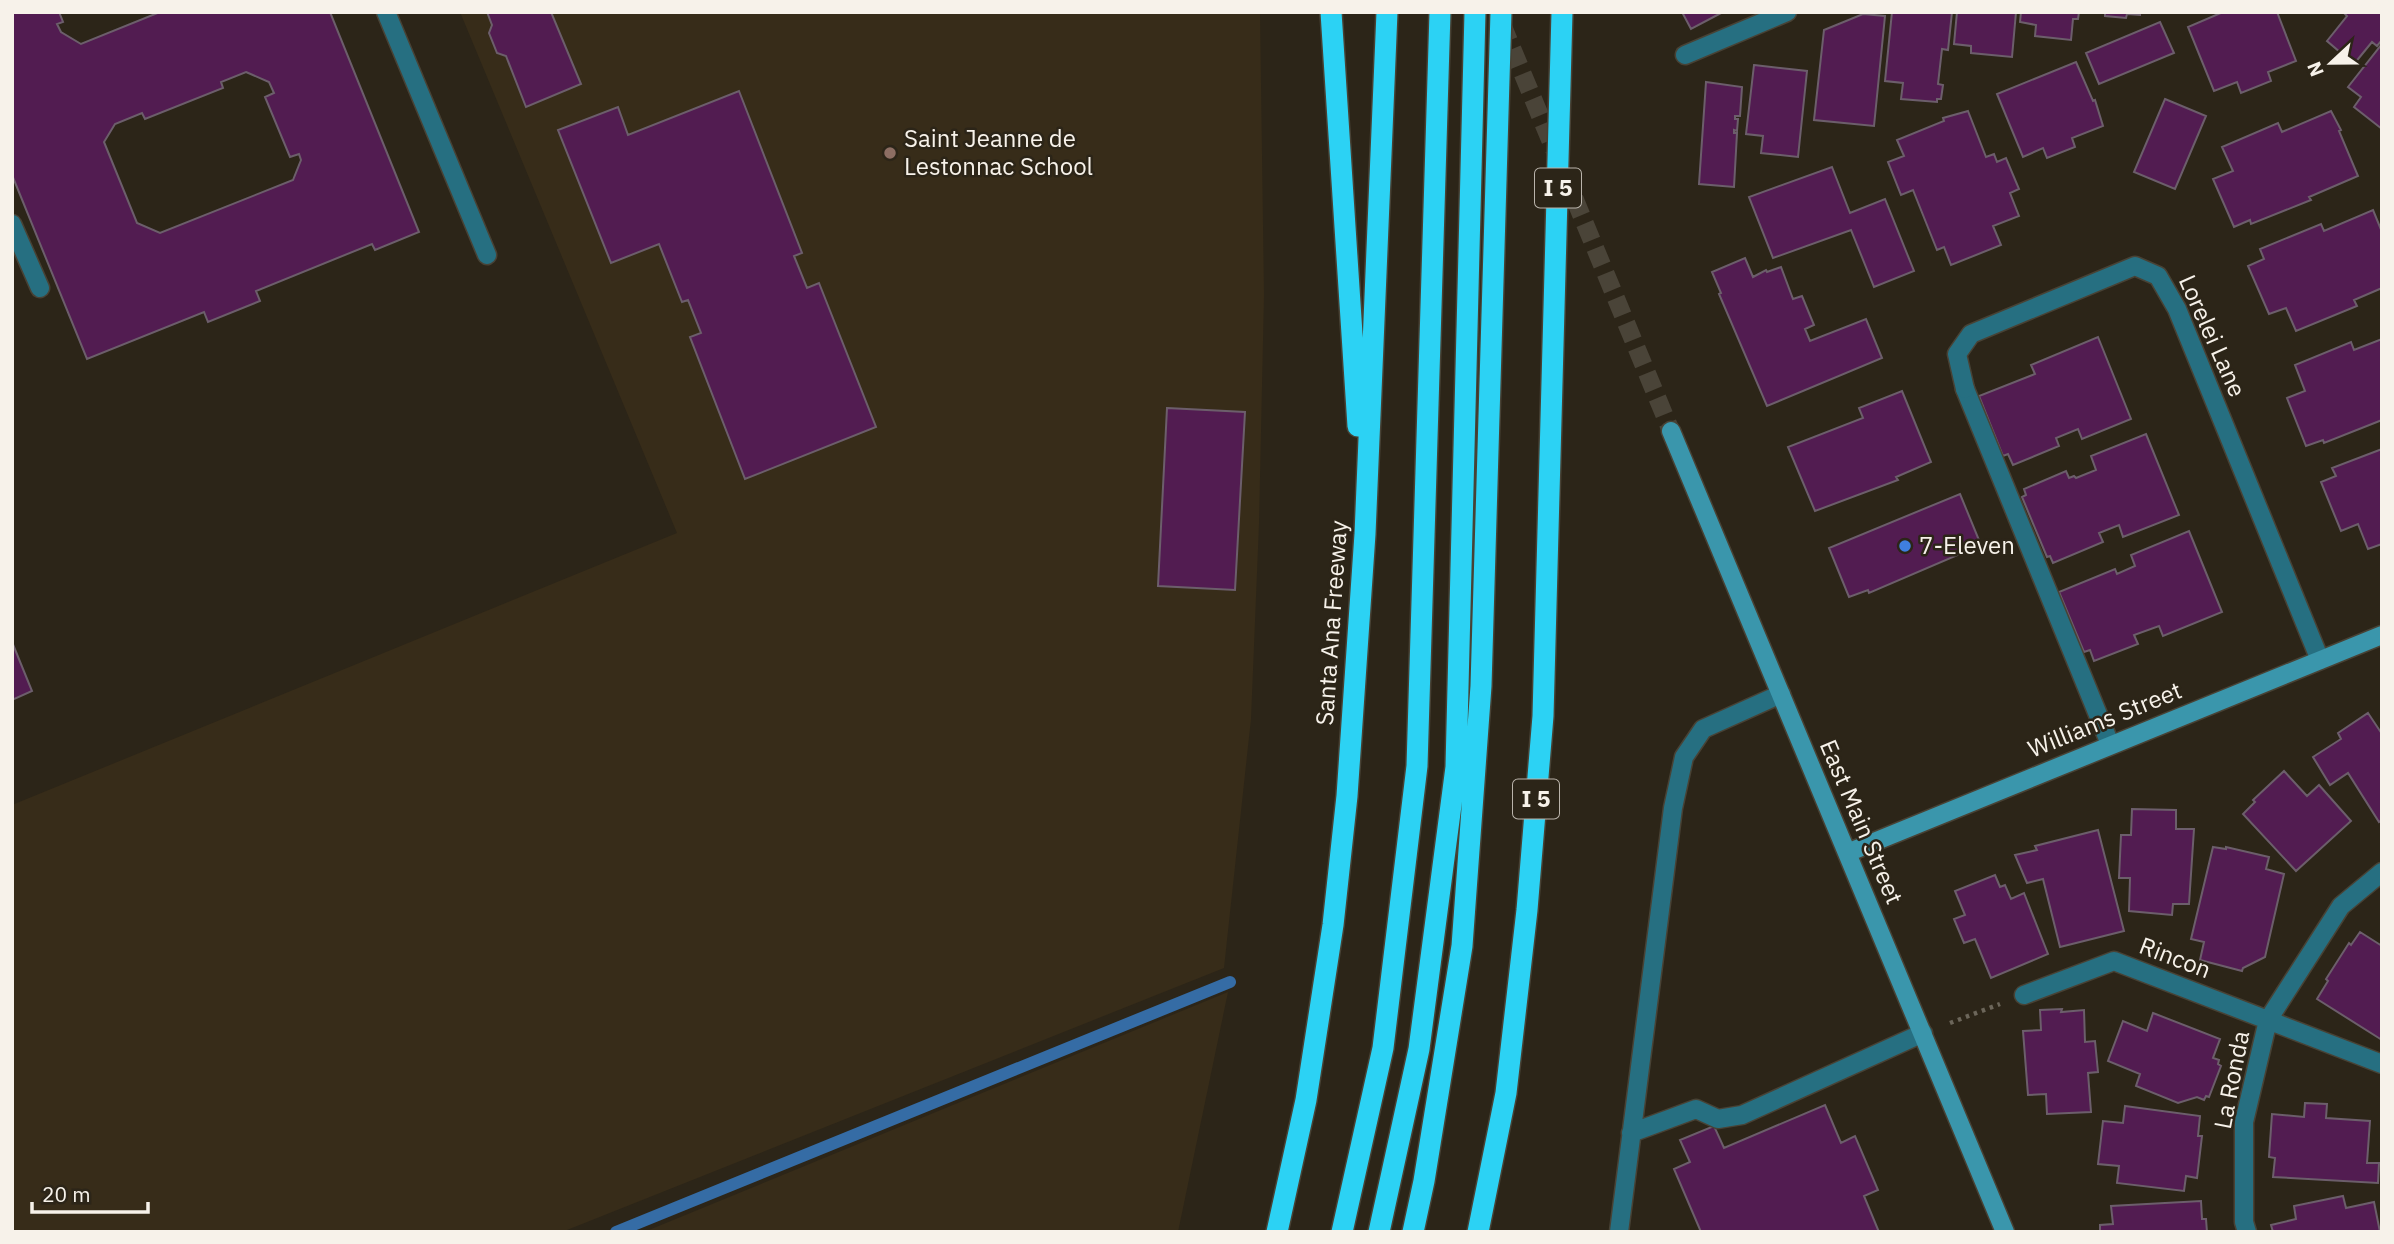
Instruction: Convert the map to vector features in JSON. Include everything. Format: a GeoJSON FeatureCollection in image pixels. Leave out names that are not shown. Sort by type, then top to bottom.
{"type":"FeatureCollection","features":[{"type":"Feature","properties":{"kind":"highway"},"geometry":{"type":"LineString","coordinates":[[1331,12],[1365,534]]}},
{"type":"Feature","properties":{"kind":"highway","name":"Santa Ana Freeway"},"geometry":{"type":"LineString","coordinates":[[1277,1232],[1306,1100],[1333,925],[1347,796],[1365,534],[1387,12]]}},
{"type":"Feature","properties":{"kind":"highway"},"geometry":{"type":"LineString","coordinates":[[1342,1232],[1383,1048],[1416,766],[1440,12]]}},
{"type":"Feature","properties":{"kind":"highway"},"geometry":{"type":"LineString","coordinates":[[1379,1232],[1419,1049],[1456,766],[1475,12]]}},
{"type":"Feature","properties":{"kind":"highway"},"geometry":{"type":"LineString","coordinates":[[1413,1232],[1424,1181],[1462,946],[1481,686],[1501,12]]}},
{"type":"Feature","properties":{"kind":"highway","name":"I 5"},"geometry":{"type":"LineString","coordinates":[[1478,1232],[1506,1093],[1527,910],[1543,716],[1562,12]]}},
{"type":"Feature","properties":{"kind":"street"},"geometry":{"type":"LineString","coordinates":[[386,12],[487,255]]}},
{"type":"Feature","properties":{"kind":"street"},"geometry":{"type":"LineString","coordinates":[[1685,55],[1787,12]]}},
{"type":"Feature","properties":{"kind":"street"},"geometry":{"type":"LineString","coordinates":[[12,224],[40,288]]}},
{"type":"Feature","properties":{"kind":"street","name":"Lorelei Lane"},"geometry":{"type":"LineString","coordinates":[[2110,744],[1965,389],[1957,354],[1971,334],[2135,266],[2158,276],[2177,309],[2320,660]]}},
{"type":"Feature","properties":{"kind":"street","name":"East Main Street"},"geometry":{"type":"LineString","coordinates":[[1671,431],[2005,1232]]}},
{"type":"Feature","properties":{"kind":"street","name":"Williams Street"},"geometry":{"type":"LineString","coordinates":[[1847,853],[2382,635]]}},
{"type":"Feature","properties":{"kind":"street"},"geometry":{"type":"LineString","coordinates":[[1619,1232],[1673,808],[1684,757],[1703,729],[1781,694]]}},
{"type":"Feature","properties":{"kind":"street","name":"La Ronda"},"geometry":{"type":"LineString","coordinates":[[2247,1232],[2244,1222],[2244,1122],[2268,1020],[2341,906],[2382,872]]}},
{"type":"Feature","properties":{"kind":"street","name":"Rincon"},"geometry":{"type":"LineString","coordinates":[[2024,995],[2114,961],[2382,1064]]}},
{"type":"Feature","properties":{"kind":"street"},"geometry":{"type":"LineString","coordinates":[[1631,1133],[1696,1109],[1718,1119],[1742,1115],[1923,1033]]}},
{"type":"Feature","properties":{"kind":"path"},"geometry":{"type":"LineString","coordinates":[[1923,1033],[1984,1010]]}},
{"type":"Feature","properties":{"kind":"shaded area"},"geometry":{"type":"Polygon","coordinates":[[[460,12],[1260,12],[1264,295],[1259,524],[1251,719],[1224,968],[562,1232],[12,1232],[12,805],[677,533],[460,12]]]}},
{"type":"Feature","properties":{"kind":"shaded area"},"geometry":{"type":"Polygon","coordinates":[[[1228,992],[1178,1232],[644,1232],[1228,992]]]}},
{"type":"Feature","properties":{"kind":"building"},"geometry":{"type":"Polygon","coordinates":[[[12,12],[59,12],[63,22],[57,24],[61,32],[81,44],[160,12],[330,12],[419,232],[375,250],[372,244],[256,291],[260,301],[208,322],[204,312],[87,359],[12,175],[12,12]],[[246,72],[221,82],[223,88],[145,119],[142,113],[115,124],[104,142],[137,223],[160,233],[293,180],[301,160],[299,154],[290,157],[265,97],[274,93],[269,82],[246,72]]]}},
{"type":"Feature","properties":{"kind":"building"},"geometry":{"type":"Polygon","coordinates":[[[487,12],[551,12],[581,84],[526,107],[506,56],[497,53],[489,33],[492,25],[487,12]]]}},
{"type":"Feature","properties":{"kind":"building"},"geometry":{"type":"Polygon","coordinates":[[[1682,12],[1723,12],[1691,29],[1682,12]]]}},
{"type":"Feature","properties":{"kind":"building"},"geometry":{"type":"Polygon","coordinates":[[[1892,12],[1952,12],[1948,50],[1942,49],[1938,84],[1943,85],[1941,99],[1937,99],[1937,102],[1901,99],[1903,83],[1885,81],[1892,12]]]}},
{"type":"Feature","properties":{"kind":"building"},"geometry":{"type":"Polygon","coordinates":[[[1957,12],[2016,12],[2012,57],[1971,53],[1971,46],[1954,44],[1957,12]]]}},
{"type":"Feature","properties":{"kind":"building"},"geometry":{"type":"Polygon","coordinates":[[[2021,12],[2079,12],[2078,19],[2073,19],[2071,40],[2035,36],[2036,25],[2020,22],[2021,12]]]}},
{"type":"Feature","properties":{"kind":"building"},"geometry":{"type":"Polygon","coordinates":[[[2105,12],[2140,12],[2140,15],[2127,14],[2126,18],[2105,16],[2105,12]]]}},
{"type":"Feature","properties":{"kind":"building"},"geometry":{"type":"Polygon","coordinates":[[[2223,12],[2277,12],[2296,61],[2268,72],[2271,81],[2241,93],[2237,82],[2214,91],[2188,27],[2223,12]]]}},
{"type":"Feature","properties":{"kind":"building"},"geometry":{"type":"Polygon","coordinates":[[[2343,12],[2382,12],[2382,40],[2377,46],[2372,42],[2354,64],[2327,41],[2347,16],[2343,12]]]}},
{"type":"Feature","properties":{"kind":"building"},"geometry":{"type":"Polygon","coordinates":[[[1863,14],[1885,16],[1874,126],[1814,120],[1824,30],[1863,14]]]}},
{"type":"Feature","properties":{"kind":"building"},"geometry":{"type":"Polygon","coordinates":[[[2160,22],[2174,53],[2099,84],[2086,53],[2160,22]]]}},
{"type":"Feature","properties":{"kind":"building"},"geometry":{"type":"Polygon","coordinates":[[[2382,44],[2382,129],[2354,107],[2361,97],[2348,87],[2382,44]]]}},
{"type":"Feature","properties":{"kind":"building"},"geometry":{"type":"Polygon","coordinates":[[[2076,62],[2093,101],[2095,100],[2103,126],[2072,138],[2075,147],[2047,158],[2043,148],[2023,157],[1997,94],[2076,62]]]}},
{"type":"Feature","properties":{"kind":"building"},"geometry":{"type":"Polygon","coordinates":[[[1754,65],[1807,71],[1798,157],[1761,153],[1763,136],[1746,134],[1754,65]]]}},
{"type":"Feature","properties":{"kind":"building"},"geometry":{"type":"Polygon","coordinates":[[[1706,82],[1742,87],[1740,116],[1735,116],[1735,119],[1738,119],[1737,131],[1734,130],[1734,133],[1737,133],[1734,187],[1699,184],[1706,82]]]}},
{"type":"Feature","properties":{"kind":"building"},"geometry":{"type":"Polygon","coordinates":[[[739,91],[802,253],[794,256],[807,288],[819,283],[876,427],[745,479],[690,337],[701,333],[688,300],[682,302],[659,244],[611,263],[558,130],[618,107],[628,135],[739,91]]]}},
{"type":"Feature","properties":{"kind":"building"},"geometry":{"type":"Polygon","coordinates":[[[2165,99],[2206,116],[2175,189],[2134,172],[2165,99]]]}},
{"type":"Feature","properties":{"kind":"building"},"geometry":{"type":"Polygon","coordinates":[[[1968,111],[1986,157],[1994,154],[1997,162],[2006,158],[2019,189],[2010,193],[2019,216],[1993,226],[2001,245],[1951,265],[1944,247],[1937,250],[1913,190],[1901,195],[1888,162],[1904,156],[1897,140],[1944,121],[1943,118],[1968,111]]]}},
{"type":"Feature","properties":{"kind":"building"},"geometry":{"type":"Polygon","coordinates":[[[2331,111],[2358,176],[2309,197],[2311,200],[2251,224],[2250,220],[2234,227],[2213,179],[2233,171],[2222,147],[2278,123],[2282,132],[2331,111]]]}},
{"type":"Feature","properties":{"kind":"building"},"geometry":{"type":"Polygon","coordinates":[[[1832,167],[1850,213],[1885,199],[1914,271],[1874,287],[1851,230],[1773,258],[1749,197],[1832,167]]]}},
{"type":"Feature","properties":{"kind":"building"},"geometry":{"type":"Polygon","coordinates":[[[2373,210],[2382,232],[2382,288],[2354,300],[2357,306],[2296,331],[2286,308],[2269,314],[2248,266],[2264,259],[2260,249],[2321,224],[2324,231],[2373,210]]]}},
{"type":"Feature","properties":{"kind":"building"},"geometry":{"type":"Polygon","coordinates":[[[1745,258],[1753,277],[1766,270],[1767,272],[1781,267],[1793,299],[1802,296],[1814,325],[1805,329],[1810,341],[1866,319],[1882,358],[1767,406],[1712,272],[1745,258]]]}},
{"type":"Feature","properties":{"kind":"building"},"geometry":{"type":"Polygon","coordinates":[[[2098,337],[2131,419],[2082,439],[2078,429],[2056,438],[2059,446],[2013,465],[2008,454],[2003,456],[1979,396],[2035,374],[2031,365],[2098,337]]]}},
{"type":"Feature","properties":{"kind":"building"},"geometry":{"type":"Polygon","coordinates":[[[2382,339],[2382,420],[2324,443],[2323,440],[2306,446],[2287,398],[2305,391],[2295,365],[2351,342],[2354,350],[2382,339]]]}},
{"type":"Feature","properties":{"kind":"building"},"geometry":{"type":"Polygon","coordinates":[[[1902,391],[1931,462],[1896,477],[1898,480],[1815,511],[1788,447],[1863,418],[1859,408],[1902,391]]]}},
{"type":"Feature","properties":{"kind":"building"},"geometry":{"type":"Polygon","coordinates":[[[1167,408],[1245,412],[1235,590],[1158,586],[1167,408]]]}},
{"type":"Feature","properties":{"kind":"building"},"geometry":{"type":"Polygon","coordinates":[[[2146,434],[2179,515],[2123,537],[2119,525],[2099,533],[2103,542],[2053,563],[2050,556],[2047,557],[2022,497],[2026,495],[2024,489],[2066,471],[2069,478],[2076,478],[2096,470],[2091,456],[2146,434]]]}},
{"type":"Feature","properties":{"kind":"building"},"geometry":{"type":"Polygon","coordinates":[[[2382,449],[2382,544],[2368,549],[2358,524],[2341,531],[2321,482],[2336,476],[2332,468],[2382,449]]]}},
{"type":"Feature","properties":{"kind":"building","name":"7-Eleven"},"geometry":{"type":"Polygon","coordinates":[[[1960,494],[1981,545],[1869,593],[1868,590],[1849,597],[1829,548],[1960,494]]]}},
{"type":"Feature","properties":{"kind":"building"},"geometry":{"type":"Polygon","coordinates":[[[2189,531],[2222,612],[2163,636],[2159,626],[2134,635],[2138,644],[2094,661],[2090,650],[2084,652],[2059,592],[2115,569],[2117,574],[2135,566],[2131,555],[2189,531]]]}},
{"type":"Feature","properties":{"kind":"building"},"geometry":{"type":"Polygon","coordinates":[[[12,642],[32,691],[12,700],[12,642]]]}},
{"type":"Feature","properties":{"kind":"building"},"geometry":{"type":"Polygon","coordinates":[[[2368,713],[2382,734],[2382,820],[2379,822],[2348,773],[2330,785],[2313,757],[2341,739],[2338,733],[2368,713]]]}},
{"type":"Feature","properties":{"kind":"building"},"geometry":{"type":"Polygon","coordinates":[[[2284,771],[2307,796],[2319,785],[2351,821],[2296,871],[2243,814],[2255,802],[2253,800],[2284,771]]]}},
{"type":"Feature","properties":{"kind":"building"},"geometry":{"type":"Polygon","coordinates":[[[2132,809],[2176,810],[2176,829],[2194,829],[2189,904],[2173,904],[2172,915],[2129,911],[2130,878],[2119,878],[2121,835],[2131,835],[2132,809]]]}},
{"type":"Feature","properties":{"kind":"building"},"geometry":{"type":"Polygon","coordinates":[[[2098,830],[2124,931],[2060,947],[2043,879],[2027,883],[2015,855],[2037,850],[2035,846],[2098,830]]]}},
{"type":"Feature","properties":{"kind":"building"},"geometry":{"type":"Polygon","coordinates":[[[2213,847],[2226,847],[2269,857],[2266,869],[2284,874],[2265,957],[2242,971],[2200,960],[2204,942],[2191,939],[2213,847]]]}},
{"type":"Feature","properties":{"kind":"building"},"geometry":{"type":"Polygon","coordinates":[[[1995,875],[2000,887],[2005,885],[2011,899],[2024,893],[2048,954],[1991,978],[1975,939],[1964,943],[1954,919],[1965,915],[1955,891],[1995,875]]]}},
{"type":"Feature","properties":{"kind":"building"},"geometry":{"type":"Polygon","coordinates":[[[2360,932],[2382,946],[2382,1040],[2317,999],[2328,981],[2326,979],[2349,943],[2351,945],[2360,932]]]}},
{"type":"Feature","properties":{"kind":"building"},"geometry":{"type":"Polygon","coordinates":[[[2062,1009],[2061,1012],[2084,1010],[2085,1042],[2095,1041],[2098,1072],[2088,1073],[2091,1112],[2047,1114],[2046,1094],[2028,1095],[2023,1031],[2041,1030],[2040,1010],[2062,1009]]]}},
{"type":"Feature","properties":{"kind":"building"},"geometry":{"type":"Polygon","coordinates":[[[2153,1013],[2220,1039],[2213,1058],[2219,1060],[2218,1064],[2221,1066],[2209,1097],[2206,1096],[2204,1100],[2197,1097],[2178,1103],[2136,1086],[2140,1074],[2108,1061],[2123,1021],[2147,1031],[2153,1013]]]}},
{"type":"Feature","properties":{"kind":"building"},"geometry":{"type":"Polygon","coordinates":[[[2305,1103],[2327,1104],[2326,1118],[2370,1121],[2367,1163],[2379,1163],[2378,1183],[2273,1177],[2275,1158],[2269,1157],[2272,1114],[2304,1117],[2305,1103]]]}},
{"type":"Feature","properties":{"kind":"building"},"geometry":{"type":"Polygon","coordinates":[[[1825,1105],[1841,1143],[1855,1136],[1878,1190],[1864,1196],[1879,1232],[1701,1232],[1674,1169],[1690,1162],[1680,1140],[1714,1126],[1724,1148],[1825,1105]]]}},
{"type":"Feature","properties":{"kind":"building"},"geometry":{"type":"Polygon","coordinates":[[[2125,1106],[2200,1116],[2198,1136],[2202,1136],[2197,1178],[2186,1176],[2184,1191],[2117,1183],[2119,1166],[2098,1164],[2103,1121],[2123,1123],[2125,1106]]]}},
{"type":"Feature","properties":{"kind":"building"},"geometry":{"type":"Polygon","coordinates":[[[2343,1196],[2346,1208],[2374,1202],[2380,1232],[2273,1232],[2271,1225],[2296,1219],[2294,1206],[2343,1196]]]}},
{"type":"Feature","properties":{"kind":"building"},"geometry":{"type":"Polygon","coordinates":[[[2201,1201],[2202,1219],[2206,1219],[2207,1232],[2100,1232],[2100,1225],[2113,1224],[2111,1206],[2201,1201]]]}},
{"type":"Feature","properties":{"kind":"waterway"},"geometry":{"type":"LineString","coordinates":[[616,1232],[1230,982]]}},
{"type":"Feature","properties":{"kind":"tunnel"},"geometry":{"type":"LineString","coordinates":[[1502,24],[1671,431]]}},
{"type":"Feature","properties":{"kind":"place","name":"Saint Jeanne de Lestonnac School"},"geometry":{"type":"Point","coordinates":[890,153]}},
{"type":"Feature","properties":{"kind":"place","name":"7-Eleven"},"geometry":{"type":"Point","coordinates":[1905,546]}}]}
